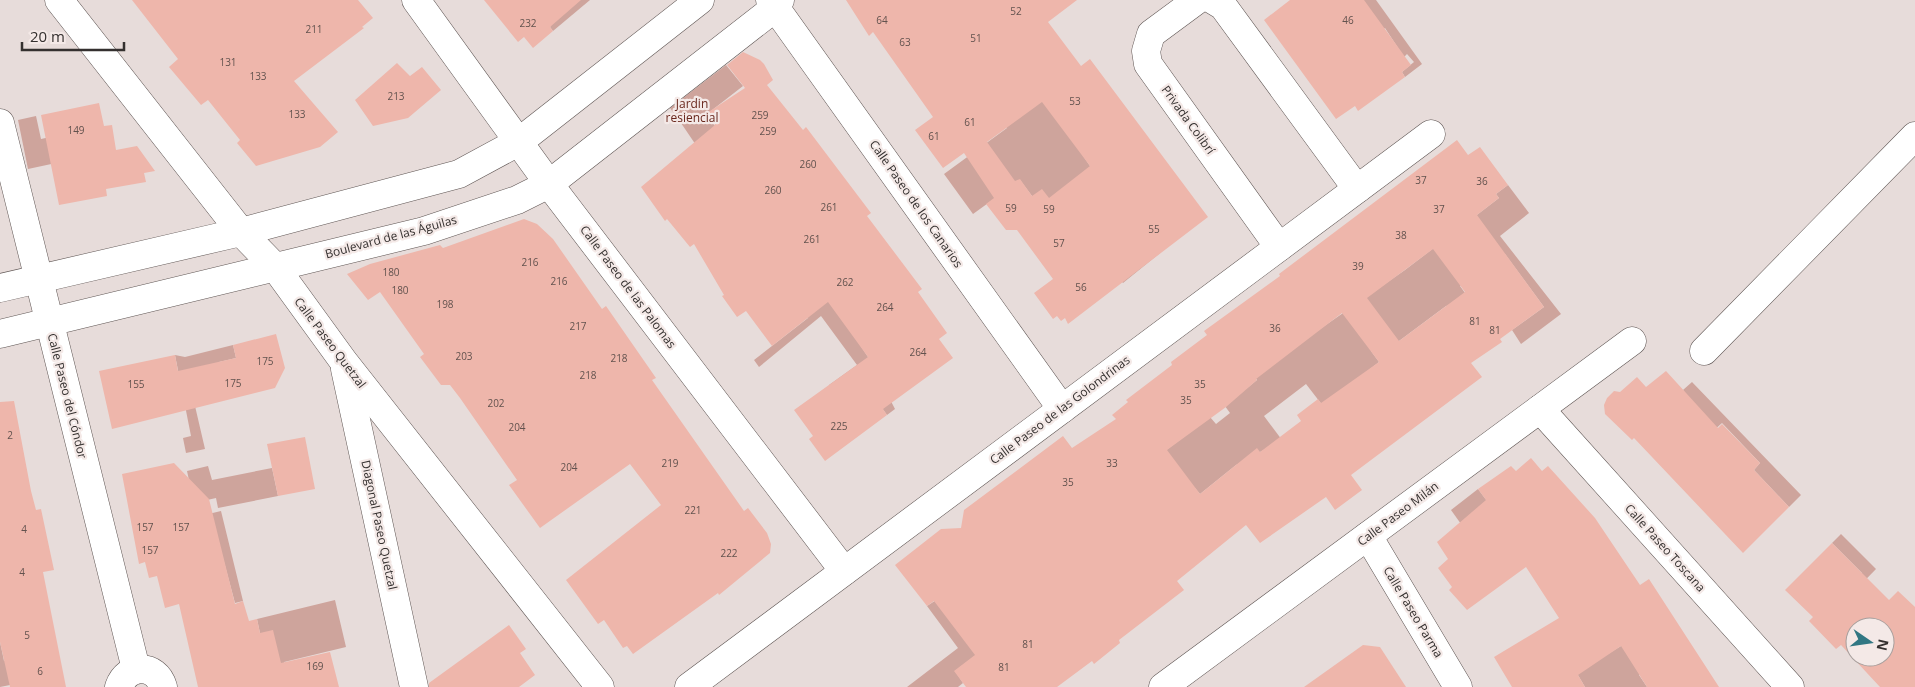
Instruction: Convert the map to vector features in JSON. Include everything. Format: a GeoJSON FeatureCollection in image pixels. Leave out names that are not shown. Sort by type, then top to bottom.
{"type":"FeatureCollection","features":[{"type":"Feature","properties":{"kind":"street","name":"Calle Paseo Quetzal"},"geometry":{"type":"LineString","coordinates":[[59,0],[241,232],[275,267],[344,362],[600,687]]}},
{"type":"Feature","properties":{"kind":"street","name":"Calle Paseo de las Palomas"},"geometry":{"type":"LineString","coordinates":[[416,0],[550,184],[844,571]]}},
{"type":"Feature","properties":{"kind":"street"},"geometry":{"type":"LineString","coordinates":[[0,288],[241,232],[459,174],[520,141],[700,0]]}},
{"type":"Feature","properties":{"kind":"street","name":"Privada Colibrí"},"geometry":{"type":"LineString","coordinates":[[1197,0],[1152,34],[1146,51],[1148,64],[1279,247]]}},
{"type":"Feature","properties":{"kind":"street"},"geometry":{"type":"LineString","coordinates":[[1213,0],[1223,6],[1357,189]]}},
{"type":"Feature","properties":{"kind":"street","name":"Boulevard de las Águilas"},"geometry":{"type":"LineString","coordinates":[[0,334],[424,231],[517,200],[550,184],[776,2]]}},
{"type":"Feature","properties":{"kind":"street","name":"Calle Paseo de los Canarios"},"geometry":{"type":"LineString","coordinates":[[776,2],[1062,409]]}},
{"type":"Feature","properties":{"kind":"street","name":"Calle Paseo del Cóndor"},"geometry":{"type":"LineString","coordinates":[[0,123],[38,279],[127,678]]}},
{"type":"Feature","properties":{"kind":"street","name":"Calle Paseo de las Golondrinas"},"geometry":{"type":"LineString","coordinates":[[689,687],[1431,134]]}},
{"type":"Feature","properties":{"kind":"street"},"geometry":{"type":"LineString","coordinates":[[1704,351],[1915,136]]}},
{"type":"Feature","properties":{"kind":"street","name":"Calle Paseo Milán"},"geometry":{"type":"LineString","coordinates":[[1164,687],[1632,341]]}},
{"type":"Feature","properties":{"kind":"street","name":"Diagonal Paseo Quetzal"},"geometry":{"type":"LineString","coordinates":[[344,362],[414,687]]}},
{"type":"Feature","properties":{"kind":"street","name":"Calle Paseo Toscana"},"geometry":{"type":"LineString","coordinates":[[1540,409],[1790,687]]}},
{"type":"Feature","properties":{"kind":"street","name":"Calle Paseo Parma"},"geometry":{"type":"LineString","coordinates":[[1368,536],[1458,687]]}},
{"type":"Feature","properties":{"kind":"street"},"geometry":{"type":"LineString","coordinates":[[127,678],[153,672],[159,678],[163,687]]}},
{"type":"Feature","properties":{"kind":"green space"},"geometry":{"type":"Polygon","coordinates":[[[566,0],[590,0],[553,31],[550,27],[566,0]]]}},
{"type":"Feature","properties":{"kind":"green space"},"geometry":{"type":"Polygon","coordinates":[[[1356,0],[1376,0],[1422,64],[1405,77],[1402,72],[1414,62],[1407,54],[1404,57],[1385,28],[1372,38],[1356,0]]]}},
{"type":"Feature","properties":{"kind":"green space","name":"Jardin resiencial"},"geometry":{"type":"Polygon","coordinates":[[[726,65],[743,86],[707,114],[868,357],[895,409],[887,415],[858,375],[834,392],[829,385],[857,365],[821,316],[759,367],[754,360],[808,318],[789,292],[670,108],[726,65]]]}},
{"type":"Feature","properties":{"kind":"green space"},"geometry":{"type":"Polygon","coordinates":[[[1043,96],[1096,175],[1160,253],[1123,283],[1049,198],[1032,196],[1020,180],[973,214],[944,174],[1007,128],[995,112],[1043,96]]]}},
{"type":"Feature","properties":{"kind":"green space"},"geometry":{"type":"Polygon","coordinates":[[[36,116],[41,139],[64,134],[70,160],[28,169],[18,120],[36,116]]]}},
{"type":"Feature","properties":{"kind":"green space"},"geometry":{"type":"Polygon","coordinates":[[[1508,185],[1529,213],[1500,236],[1561,314],[1521,344],[1512,330],[1544,307],[1505,254],[1460,286],[1470,300],[1446,306],[1399,341],[1382,342],[1371,351],[1379,362],[1323,406],[1306,384],[1264,416],[1282,440],[1236,465],[1200,494],[1195,488],[955,671],[963,683],[958,687],[907,687],[958,648],[927,606],[1161,454],[1210,417],[1216,424],[1230,413],[1211,387],[1246,389],[1257,380],[1254,375],[1405,270],[1499,198],[1496,194],[1508,185]]]}},
{"type":"Feature","properties":{"kind":"green space"},"geometry":{"type":"Polygon","coordinates":[[[233,345],[236,358],[219,362],[195,406],[205,449],[186,453],[183,438],[191,436],[175,355],[185,357],[233,345]]]}},
{"type":"Feature","properties":{"kind":"green space"},"geometry":{"type":"Polygon","coordinates":[[[1692,382],[1801,495],[1789,507],[1754,470],[1760,463],[1722,423],[1712,432],[1683,390],[1692,382]]]}},
{"type":"Feature","properties":{"kind":"green space"},"geometry":{"type":"Polygon","coordinates":[[[208,466],[212,480],[272,468],[278,496],[218,508],[216,498],[194,503],[187,471],[208,466]]]}},
{"type":"Feature","properties":{"kind":"green space"},"geometry":{"type":"Polygon","coordinates":[[[1478,489],[1493,509],[1476,545],[1451,510],[1478,489]]]}},
{"type":"Feature","properties":{"kind":"green space"},"geometry":{"type":"Polygon","coordinates":[[[221,511],[243,601],[235,603],[219,543],[200,516],[221,511]]]}},
{"type":"Feature","properties":{"kind":"green space"},"geometry":{"type":"Polygon","coordinates":[[[1841,534],[1876,569],[1835,611],[1862,573],[1832,543],[1841,534]]]}},
{"type":"Feature","properties":{"kind":"green space"},"geometry":{"type":"Polygon","coordinates":[[[335,600],[346,647],[284,662],[289,687],[260,633],[257,619],[335,600]]]}},
{"type":"Feature","properties":{"kind":"green space"},"geometry":{"type":"Polygon","coordinates":[[[0,642],[4,661],[15,659],[20,683],[0,687],[0,642]]]}},
{"type":"Feature","properties":{"kind":"green space"},"geometry":{"type":"Polygon","coordinates":[[[1626,643],[1643,670],[1639,675],[1647,687],[1585,687],[1575,670],[1588,666],[1626,643]]]}},
{"type":"Feature","properties":{"kind":"building"},"geometry":{"type":"Polygon","coordinates":[[[132,0],[358,0],[373,18],[362,27],[364,28],[294,81],[338,132],[320,147],[256,166],[237,143],[240,140],[208,100],[201,105],[169,67],[178,59],[132,0]]]}},
{"type":"Feature","properties":{"kind":"building"},"geometry":{"type":"Polygon","coordinates":[[[484,0],[581,0],[550,27],[553,31],[533,48],[524,37],[518,42],[484,0]]]}},
{"type":"Feature","properties":{"kind":"building"},"geometry":{"type":"Polygon","coordinates":[[[846,0],[1077,0],[1048,22],[1081,66],[1090,59],[1208,217],[1068,324],[1065,318],[1061,321],[1057,316],[1053,319],[1034,293],[1053,279],[1017,230],[1006,230],[986,204],[994,198],[964,153],[943,168],[915,130],[933,117],[873,32],[869,36],[846,0]],[[1042,102],[987,142],[1015,181],[1020,179],[1032,196],[1042,189],[1049,198],[1090,166],[1042,102]]]}},
{"type":"Feature","properties":{"kind":"building"},"geometry":{"type":"Polygon","coordinates":[[[1290,0],[1364,0],[1411,65],[1402,72],[1405,77],[1358,111],[1355,106],[1336,119],[1264,20],[1290,0]]]}},
{"type":"Feature","properties":{"kind":"building"},"geometry":{"type":"Polygon","coordinates":[[[743,52],[764,64],[773,80],[767,85],[803,130],[806,127],[871,213],[867,216],[922,289],[918,292],[947,333],[939,339],[953,358],[883,409],[887,415],[825,461],[809,439],[813,436],[794,410],[868,357],[828,302],[772,346],[746,311],[737,317],[722,296],[724,295],[694,244],[690,247],[667,219],[665,221],[641,187],[715,125],[707,113],[745,88],[727,65],[743,52]]]}},
{"type":"Feature","properties":{"kind":"building"},"geometry":{"type":"Polygon","coordinates":[[[397,63],[410,76],[422,67],[441,90],[408,118],[373,126],[355,100],[397,63]]]}},
{"type":"Feature","properties":{"kind":"building"},"geometry":{"type":"Polygon","coordinates":[[[99,103],[104,126],[112,125],[116,150],[137,146],[155,171],[144,173],[146,182],[106,189],[107,196],[59,205],[41,115],[99,103]]]}},
{"type":"Feature","properties":{"kind":"building"},"geometry":{"type":"Polygon","coordinates":[[[1457,140],[1468,155],[1480,147],[1508,185],[1496,194],[1499,198],[1477,215],[1544,307],[1500,339],[1502,342],[1471,363],[1482,377],[1351,475],[1362,490],[1335,510],[1326,497],[1260,543],[1246,525],[1177,581],[1184,590],[1119,640],[1120,643],[1094,664],[1092,661],[1057,687],[966,687],[954,671],[975,655],[934,601],[927,606],[895,565],[941,529],[961,528],[964,510],[1063,436],[1072,448],[1116,419],[1112,415],[1128,402],[1126,400],[1207,335],[1204,331],[1280,276],[1279,274],[1457,140]],[[1433,249],[1367,298],[1399,341],[1465,292],[1433,249]],[[1342,313],[1256,379],[1226,407],[1167,450],[1200,494],[1257,448],[1260,452],[1301,421],[1297,415],[1318,399],[1321,403],[1379,362],[1342,313]]]}},
{"type":"Feature","properties":{"kind":"building"},"geometry":{"type":"Polygon","coordinates":[[[524,219],[537,224],[553,239],[602,309],[606,306],[656,378],[652,380],[744,511],[748,508],[767,533],[771,544],[770,553],[719,595],[718,593],[633,654],[627,646],[623,648],[604,620],[598,624],[566,580],[661,505],[630,464],[540,528],[509,485],[517,480],[450,385],[441,385],[420,357],[424,354],[380,292],[368,300],[347,274],[370,264],[440,245],[443,248],[524,219]]]}},
{"type":"Feature","properties":{"kind":"building"},"geometry":{"type":"Polygon","coordinates":[[[276,334],[285,368],[275,388],[112,429],[99,371],[175,355],[178,371],[236,358],[233,345],[276,334]]]}},
{"type":"Feature","properties":{"kind":"building"},"geometry":{"type":"Polygon","coordinates":[[[1666,371],[1718,428],[1722,424],[1760,463],[1754,470],[1789,507],[1743,553],[1634,438],[1632,440],[1605,414],[1604,405],[1607,398],[1614,391],[1620,392],[1637,377],[1646,387],[1666,371]]]}},
{"type":"Feature","properties":{"kind":"building"},"geometry":{"type":"Polygon","coordinates":[[[14,401],[31,491],[36,510],[41,509],[54,570],[43,572],[66,687],[10,687],[0,642],[0,402],[14,401]]]}},
{"type":"Feature","properties":{"kind":"building"},"geometry":{"type":"Polygon","coordinates":[[[305,437],[315,489],[278,496],[267,444],[305,437]]]}},
{"type":"Feature","properties":{"kind":"building"},"geometry":{"type":"Polygon","coordinates":[[[1531,458],[1542,471],[1548,466],[1595,518],[1640,585],[1649,579],[1719,687],[1647,687],[1621,646],[1578,675],[1585,687],[1512,687],[1494,657],[1559,618],[1526,567],[1467,610],[1449,590],[1452,587],[1438,568],[1448,559],[1437,542],[1486,500],[1478,489],[1511,466],[1516,471],[1531,458]]]}},
{"type":"Feature","properties":{"kind":"building"},"geometry":{"type":"Polygon","coordinates":[[[174,463],[209,499],[235,604],[243,601],[249,621],[257,619],[260,633],[273,630],[281,663],[330,652],[339,687],[198,687],[179,604],[165,608],[157,576],[149,578],[145,562],[139,564],[122,474],[174,463]]]}},
{"type":"Feature","properties":{"kind":"building"},"geometry":{"type":"Polygon","coordinates":[[[1832,543],[1889,600],[1898,591],[1915,607],[1915,687],[1880,687],[1861,667],[1895,667],[1895,617],[1845,617],[1845,649],[1841,645],[1836,649],[1809,621],[1813,617],[1785,590],[1832,543]]]}},
{"type":"Feature","properties":{"kind":"building"},"geometry":{"type":"Polygon","coordinates":[[[509,625],[526,649],[520,653],[535,675],[519,687],[429,687],[429,683],[509,625]]]}},
{"type":"Feature","properties":{"kind":"building"},"geometry":{"type":"Polygon","coordinates":[[[1363,645],[1380,647],[1406,687],[1304,687],[1363,645]]]}}]}
